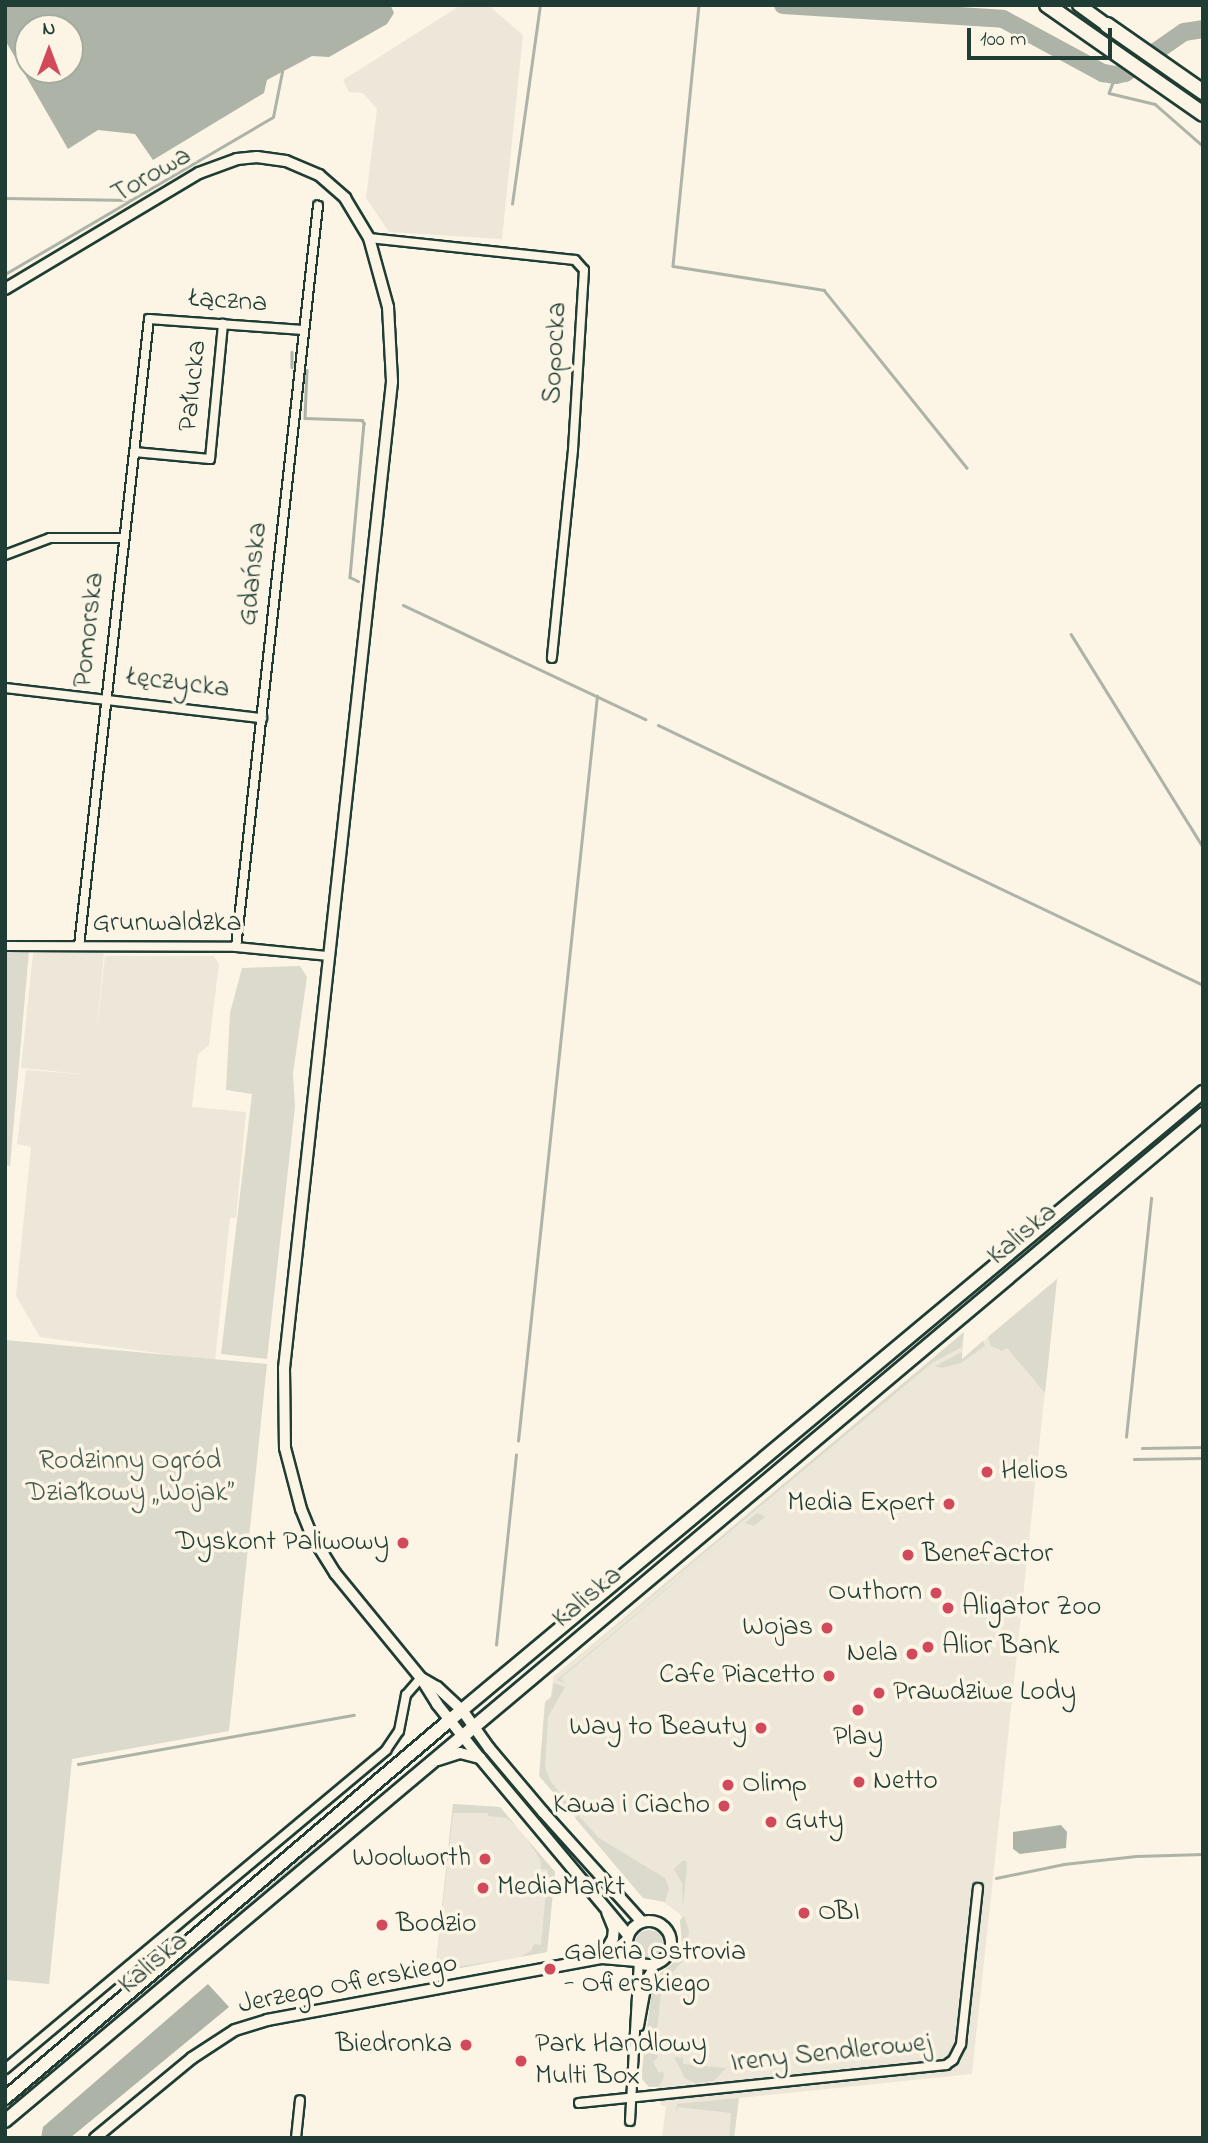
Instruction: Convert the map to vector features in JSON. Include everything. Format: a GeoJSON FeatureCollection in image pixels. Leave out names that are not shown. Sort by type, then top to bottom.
{"type":"FeatureCollection","features":[{"type":"Feature","properties":{"kind":"highway"},"geometry":{"type":"LineString","coordinates":[[1047,5],[1203,114]]}},
{"type":"Feature","properties":{"kind":"highway"},"geometry":{"type":"LineString","coordinates":[[1107,24],[1203,92]]}},
{"type":"Feature","properties":{"kind":"main road"},"geometry":{"type":"LineString","coordinates":[[1079,5],[1107,24]]}},
{"type":"Feature","properties":{"kind":"main road","name":"Kaliska"},"geometry":{"type":"LineString","coordinates":[[5,2098],[450,1720],[1203,1093]]}},
{"type":"Feature","properties":{"kind":"main road","name":"Kaliska"},"geometry":{"type":"LineString","coordinates":[[5,2121],[1203,1114]]}},
{"type":"Feature","properties":{"kind":"street","name":"Torowa"},"geometry":{"type":"LineString","coordinates":[[5,289],[219,164],[237,159],[273,158],[304,167],[332,184],[357,213],[369,238],[388,307],[393,346],[392,382],[327,956],[284,1368],[283,1436],[301,1509],[323,1555],[421,1678]]}},
{"type":"Feature","properties":{"kind":"street","name":"Gdańska"},"geometry":{"type":"LineString","coordinates":[[236,947],[318,206]]}},
{"type":"Feature","properties":{"kind":"street","name":"Sopocka"},"geometry":{"type":"LineString","coordinates":[[369,238],[575,260],[584,270],[573,450],[552,658]]}},
{"type":"Feature","properties":{"kind":"street","name":"Łączna"},"geometry":{"type":"LineString","coordinates":[[149,319],[303,330]]}},
{"type":"Feature","properties":{"kind":"street","name":"Pomorska"},"geometry":{"type":"LineString","coordinates":[[79,946],[149,319]]}},
{"type":"Feature","properties":{"kind":"street","name":"Pałucka"},"geometry":{"type":"LineString","coordinates":[[134,452],[210,459],[223,324]]}},
{"type":"Feature","properties":{"kind":"street"},"geometry":{"type":"LineString","coordinates":[[5,555],[50,538],[124,538]]}},
{"type":"Feature","properties":{"kind":"street","name":"Łęczycka"},"geometry":{"type":"LineString","coordinates":[[5,688],[262,718]]}},
{"type":"Feature","properties":{"kind":"street","name":"Grunwaldzka"},"geometry":{"type":"LineString","coordinates":[[5,946],[236,947],[327,956]]}},
{"type":"Feature","properties":{"kind":"street"},"geometry":{"type":"LineString","coordinates":[[421,1678],[437,1687],[462,1710],[480,1758],[607,1908],[628,1938],[629,1952],[638,1962],[635,2009],[637,2032]]}},
{"type":"Feature","properties":{"kind":"street"},"geometry":{"type":"LineString","coordinates":[[421,1678],[450,1720],[468,1731],[642,1922],[659,1923],[671,1937],[667,1956],[655,1964],[648,1977],[637,2032],[630,2122]]}},
{"type":"Feature","properties":{"kind":"street","name":"Kaliska"},"geometry":{"type":"LineString","coordinates":[[5,2069],[386,1750],[399,1731],[406,1695],[421,1678]]}},
{"type":"Feature","properties":{"kind":"street"},"geometry":{"type":"LineString","coordinates":[[432,1762],[460,1753],[480,1758]]}},
{"type":"Feature","properties":{"kind":"street","name":"Ireny Sendlerowej"},"geometry":{"type":"LineString","coordinates":[[579,2103],[946,2065],[953,2060],[961,2044],[978,1888]]}},
{"type":"Feature","properties":{"kind":"street"},"geometry":{"type":"LineString","coordinates":[[602,1958],[613,1938],[614,1929],[607,1908]]}},
{"type":"Feature","properties":{"kind":"street"},"geometry":{"type":"LineString","coordinates":[[602,1958],[628,1938],[642,1922]]}},
{"type":"Feature","properties":{"kind":"street"},"geometry":{"type":"LineString","coordinates":[[602,1958],[655,1964]]}},
{"type":"Feature","properties":{"kind":"street","name":"Jerzego Ofierskiego"},"geometry":{"type":"LineString","coordinates":[[95,2138],[192,2058],[235,2030],[267,2021],[602,1958]]}},
{"type":"Feature","properties":{"kind":"street"},"geometry":{"type":"LineString","coordinates":[[296,2138],[300,2100]]}},
{"type":"Feature","properties":{"kind":"shaded area"},"geometry":{"type":"Polygon","coordinates":[[[5,5],[377,5],[391,6],[394,13],[387,24],[329,57],[312,56],[267,80],[264,93],[153,160],[135,134],[98,130],[68,149],[30,84],[84,84],[84,14],[14,14],[14,56],[5,40],[5,5]]]}},
{"type":"Feature","properties":{"kind":"shaded area"},"geometry":{"type":"Polygon","coordinates":[[[461,5],[488,5],[523,35],[502,239],[389,232],[366,198],[377,109],[363,93],[349,92],[343,80],[461,5]]]}},
{"type":"Feature","properties":{"kind":"shaded area"},"geometry":{"type":"Polygon","coordinates":[[[33,953],[104,953],[96,1039],[105,956],[214,956],[219,964],[209,1045],[198,1054],[192,1107],[246,1112],[236,1218],[230,1218],[215,1361],[40,1337],[16,1296],[31,1147],[17,1144],[26,1070],[92,1075],[21,1068],[33,953]]]}},
{"type":"Feature","properties":{"kind":"shaded area"},"geometry":{"type":"Polygon","coordinates":[[[1057,1279],[972,2074],[739,2098],[734,2138],[662,2138],[666,2106],[661,2106],[659,2087],[649,2087],[642,2079],[645,2041],[653,1981],[681,1961],[685,1926],[680,1914],[662,1901],[643,1898],[540,1776],[545,1702],[551,1697],[553,1677],[964,1332],[962,1359],[1057,1279]]]}},
{"type":"Feature","properties":{"kind":"shaded area"},"geometry":{"type":"Polygon","coordinates":[[[453,1804],[500,1807],[555,1872],[547,1952],[435,1973],[453,1804]]]}},
{"type":"Feature","properties":{"kind":"shaded area"},"geometry":{"type":"Polygon","coordinates":[[[1061,1825],[1067,1832],[1066,1848],[1020,1854],[1013,1849],[1013,1832],[1061,1825]]]}},
{"type":"Feature","properties":{"kind":"shaded area"},"geometry":{"type":"Polygon","coordinates":[[[208,1984],[229,2007],[70,2138],[41,2138],[43,2127],[208,1984]]]}},
{"type":"Feature","properties":{"kind":"green space"},"geometry":{"type":"Polygon","coordinates":[[[5,951],[29,951],[10,1166],[5,1165],[5,951]]]}},
{"type":"Feature","properties":{"kind":"green space"},"geometry":{"type":"Polygon","coordinates":[[[300,966],[307,977],[293,1073],[295,1107],[267,1359],[221,1354],[252,1094],[226,1090],[230,1013],[242,968],[300,966]]]}},
{"type":"Feature","properties":{"kind":"green space"},"geometry":{"type":"Polygon","coordinates":[[[1057,1279],[1045,1393],[1007,1348],[1002,1351],[991,1346],[988,1337],[1057,1279]]]}},
{"type":"Feature","properties":{"kind":"green space"},"geometry":{"type":"Polygon","coordinates":[[[964,1332],[962,1347],[932,1363],[553,1679],[964,1332]]]}},
{"type":"Feature","properties":{"kind":"green space","name":"Rodzinny Ogród Działkowy „Wojak”"},"geometry":{"type":"Polygon","coordinates":[[[5,1340],[267,1364],[229,1731],[72,1759],[49,1984],[5,1980],[5,1340]]]}},
{"type":"Feature","properties":{"kind":"green space"},"geometry":{"type":"Polygon","coordinates":[[[983,1341],[985,1346],[961,1363],[942,1368],[935,1366],[962,1352],[962,1359],[983,1341]]]}},
{"type":"Feature","properties":{"kind":"green space"},"geometry":{"type":"Polygon","coordinates":[[[757,1513],[765,1517],[754,1526],[745,1523],[757,1513]]]}},
{"type":"Feature","properties":{"kind":"green space"},"geometry":{"type":"Polygon","coordinates":[[[743,1525],[560,1679],[567,1684],[557,1680],[743,1525]]]}},
{"type":"Feature","properties":{"kind":"green space"},"geometry":{"type":"Polygon","coordinates":[[[554,1683],[565,1687],[548,1717],[545,1767],[551,1782],[575,1812],[572,1814],[539,1776],[545,1702],[551,1697],[554,1683]]]}},
{"type":"Feature","properties":{"kind":"green space"},"geometry":{"type":"Polygon","coordinates":[[[445,1732],[248,1908],[5,2113],[5,2107],[445,1732]]]}},
{"type":"Feature","properties":{"kind":"green space"},"geometry":{"type":"Polygon","coordinates":[[[453,1804],[500,1807],[516,1826],[507,1818],[488,1816],[488,1813],[453,1813],[437,1958],[445,1960],[447,1968],[501,1960],[435,1973],[453,1804]]]}},
{"type":"Feature","properties":{"kind":"green space"},"geometry":{"type":"Polygon","coordinates":[[[578,1815],[599,1838],[665,1878],[669,1889],[665,1902],[643,1898],[575,1818],[578,1815]]]}},
{"type":"Feature","properties":{"kind":"green space"},"geometry":{"type":"Polygon","coordinates":[[[527,1839],[555,1872],[547,1952],[520,1957],[531,1951],[534,1944],[541,1945],[548,1870],[541,1869],[540,1859],[527,1839]]]}},
{"type":"Feature","properties":{"kind":"green space"},"geometry":{"type":"Polygon","coordinates":[[[682,1861],[686,1861],[687,1866],[683,1906],[682,1883],[674,1869],[682,1861]]]}},
{"type":"Feature","properties":{"kind":"green space"},"geometry":{"type":"Polygon","coordinates":[[[684,1916],[689,1931],[686,1957],[666,1980],[661,1993],[656,2040],[658,2057],[653,2062],[659,2073],[663,2071],[664,2077],[659,2086],[649,2087],[642,2079],[642,2069],[653,1983],[657,1976],[677,1960],[682,1944],[680,1920],[684,1916]]]}},
{"type":"Feature","properties":{"kind":"green space"},"geometry":{"type":"Polygon","coordinates":[[[649,1930],[659,1934],[663,1944],[659,1954],[649,1958],[639,1954],[635,1944],[639,1934],[649,1930]]]}},
{"type":"Feature","properties":{"kind":"green space"},"geometry":{"type":"Polygon","coordinates":[[[674,2057],[683,2058],[683,2064],[726,2068],[714,2081],[695,2083],[685,2078],[674,2057]]]}},
{"type":"Feature","properties":{"kind":"green space"},"geometry":{"type":"Polygon","coordinates":[[[739,2098],[734,2138],[729,2138],[731,2113],[678,2107],[676,2113],[677,2104],[739,2098]]]}},
{"type":"Feature","properties":{"kind":"waterway"},"geometry":{"type":"LineString","coordinates":[[512,204],[540,5]]}},
{"type":"Feature","properties":{"kind":"waterway"},"geometry":{"type":"LineString","coordinates":[[699,5],[673,266],[824,290],[967,468]]}},
{"type":"Feature","properties":{"kind":"waterway"},"geometry":{"type":"LineString","coordinates":[[783,5],[1003,19],[1103,73],[1116,75],[1125,73],[1184,32],[1203,29]]}},
{"type":"Feature","properties":{"kind":"waterway"},"geometry":{"type":"LineString","coordinates":[[5,198],[131,200],[273,117],[282,72]]}},
{"type":"Feature","properties":{"kind":"waterway"},"geometry":{"type":"LineString","coordinates":[[1116,75],[1109,93],[1155,104],[1203,146]]}},
{"type":"Feature","properties":{"kind":"waterway"},"geometry":{"type":"LineString","coordinates":[[5,274],[128,202]]}},
{"type":"Feature","properties":{"kind":"waterway"},"geometry":{"type":"LineString","coordinates":[[292,352],[292,367]]}},
{"type":"Feature","properties":{"kind":"waterway"},"geometry":{"type":"LineString","coordinates":[[307,370],[305,418],[362,420],[364,423],[350,577],[358,581]]}},
{"type":"Feature","properties":{"kind":"waterway"},"geometry":{"type":"LineString","coordinates":[[403,605],[645,719]]}},
{"type":"Feature","properties":{"kind":"waterway"},"geometry":{"type":"LineString","coordinates":[[1071,634],[1203,847]]}},
{"type":"Feature","properties":{"kind":"waterway"},"geometry":{"type":"LineString","coordinates":[[518,1441],[597,696]]}},
{"type":"Feature","properties":{"kind":"waterway"},"geometry":{"type":"LineString","coordinates":[[658,725],[1203,985]]}},
{"type":"Feature","properties":{"kind":"waterway"},"geometry":{"type":"LineString","coordinates":[[1126,1437],[1151,1198]]}},
{"type":"Feature","properties":{"kind":"waterway"},"geometry":{"type":"LineString","coordinates":[[1142,1448],[1203,1447]]}},
{"type":"Feature","properties":{"kind":"waterway"},"geometry":{"type":"LineString","coordinates":[[496,1645],[516,1455]]}},
{"type":"Feature","properties":{"kind":"waterway"},"geometry":{"type":"LineString","coordinates":[[1134,1459],[1203,1458]]}},
{"type":"Feature","properties":{"kind":"waterway"},"geometry":{"type":"LineString","coordinates":[[78,1764],[354,1715]]}},
{"type":"Feature","properties":{"kind":"waterway"},"geometry":{"type":"LineString","coordinates":[[996,1878],[1064,1864],[1136,1856],[1203,1854]]}},
{"type":"Feature","properties":{"kind":"place","name":"Helios"},"geometry":{"type":"Point","coordinates":[987,1472]}},
{"type":"Feature","properties":{"kind":"place","name":"Media Expert"},"geometry":{"type":"Point","coordinates":[949,1504]}},
{"type":"Feature","properties":{"kind":"place","name":"Dyskont Paliwowy"},"geometry":{"type":"Point","coordinates":[403,1543]}},
{"type":"Feature","properties":{"kind":"place","name":"Benefactor"},"geometry":{"type":"Point","coordinates":[908,1555]}},
{"type":"Feature","properties":{"kind":"place","name":"Outhorn"},"geometry":{"type":"Point","coordinates":[936,1593]}},
{"type":"Feature","properties":{"kind":"place","name":"Aligator Zoo"},"geometry":{"type":"Point","coordinates":[948,1608]}},
{"type":"Feature","properties":{"kind":"place","name":"Wojas"},"geometry":{"type":"Point","coordinates":[827,1628]}},
{"type":"Feature","properties":{"kind":"place","name":"Alior Bank"},"geometry":{"type":"Point","coordinates":[928,1647]}},
{"type":"Feature","properties":{"kind":"place","name":"Nela"},"geometry":{"type":"Point","coordinates":[912,1654]}},
{"type":"Feature","properties":{"kind":"place","name":"Cafe Piacetto"},"geometry":{"type":"Point","coordinates":[829,1676]}},
{"type":"Feature","properties":{"kind":"place","name":"Prawdziwe Lody"},"geometry":{"type":"Point","coordinates":[879,1693]}},
{"type":"Feature","properties":{"kind":"place","name":"Play"},"geometry":{"type":"Point","coordinates":[858,1710]}},
{"type":"Feature","properties":{"kind":"place","name":"Way to Beauty"},"geometry":{"type":"Point","coordinates":[761,1728]}},
{"type":"Feature","properties":{"kind":"place","name":"Netto"},"geometry":{"type":"Point","coordinates":[859,1782]}},
{"type":"Feature","properties":{"kind":"place","name":"Olimp"},"geometry":{"type":"Point","coordinates":[728,1785]}},
{"type":"Feature","properties":{"kind":"place","name":"Kawa i Ciacho"},"geometry":{"type":"Point","coordinates":[724,1806]}},
{"type":"Feature","properties":{"kind":"place","name":"Guty"},"geometry":{"type":"Point","coordinates":[771,1822]}},
{"type":"Feature","properties":{"kind":"place","name":"Woolworth"},"geometry":{"type":"Point","coordinates":[485,1859]}},
{"type":"Feature","properties":{"kind":"place","name":"MediaMarkt"},"geometry":{"type":"Point","coordinates":[483,1888]}},
{"type":"Feature","properties":{"kind":"place","name":"OBI"},"geometry":{"type":"Point","coordinates":[804,1913]}},
{"type":"Feature","properties":{"kind":"place","name":"Bodzio"},"geometry":{"type":"Point","coordinates":[382,1925]}},
{"type":"Feature","properties":{"kind":"place","name":"Galeria Ostrovia - Ofierskiego"},"geometry":{"type":"Point","coordinates":[550,1969]}},
{"type":"Feature","properties":{"kind":"place","name":"Biedronka"},"geometry":{"type":"Point","coordinates":[466,2045]}},
{"type":"Feature","properties":{"kind":"place","name":"Park Handlowy Multi Box"},"geometry":{"type":"Point","coordinates":[521,2061]}}]}
